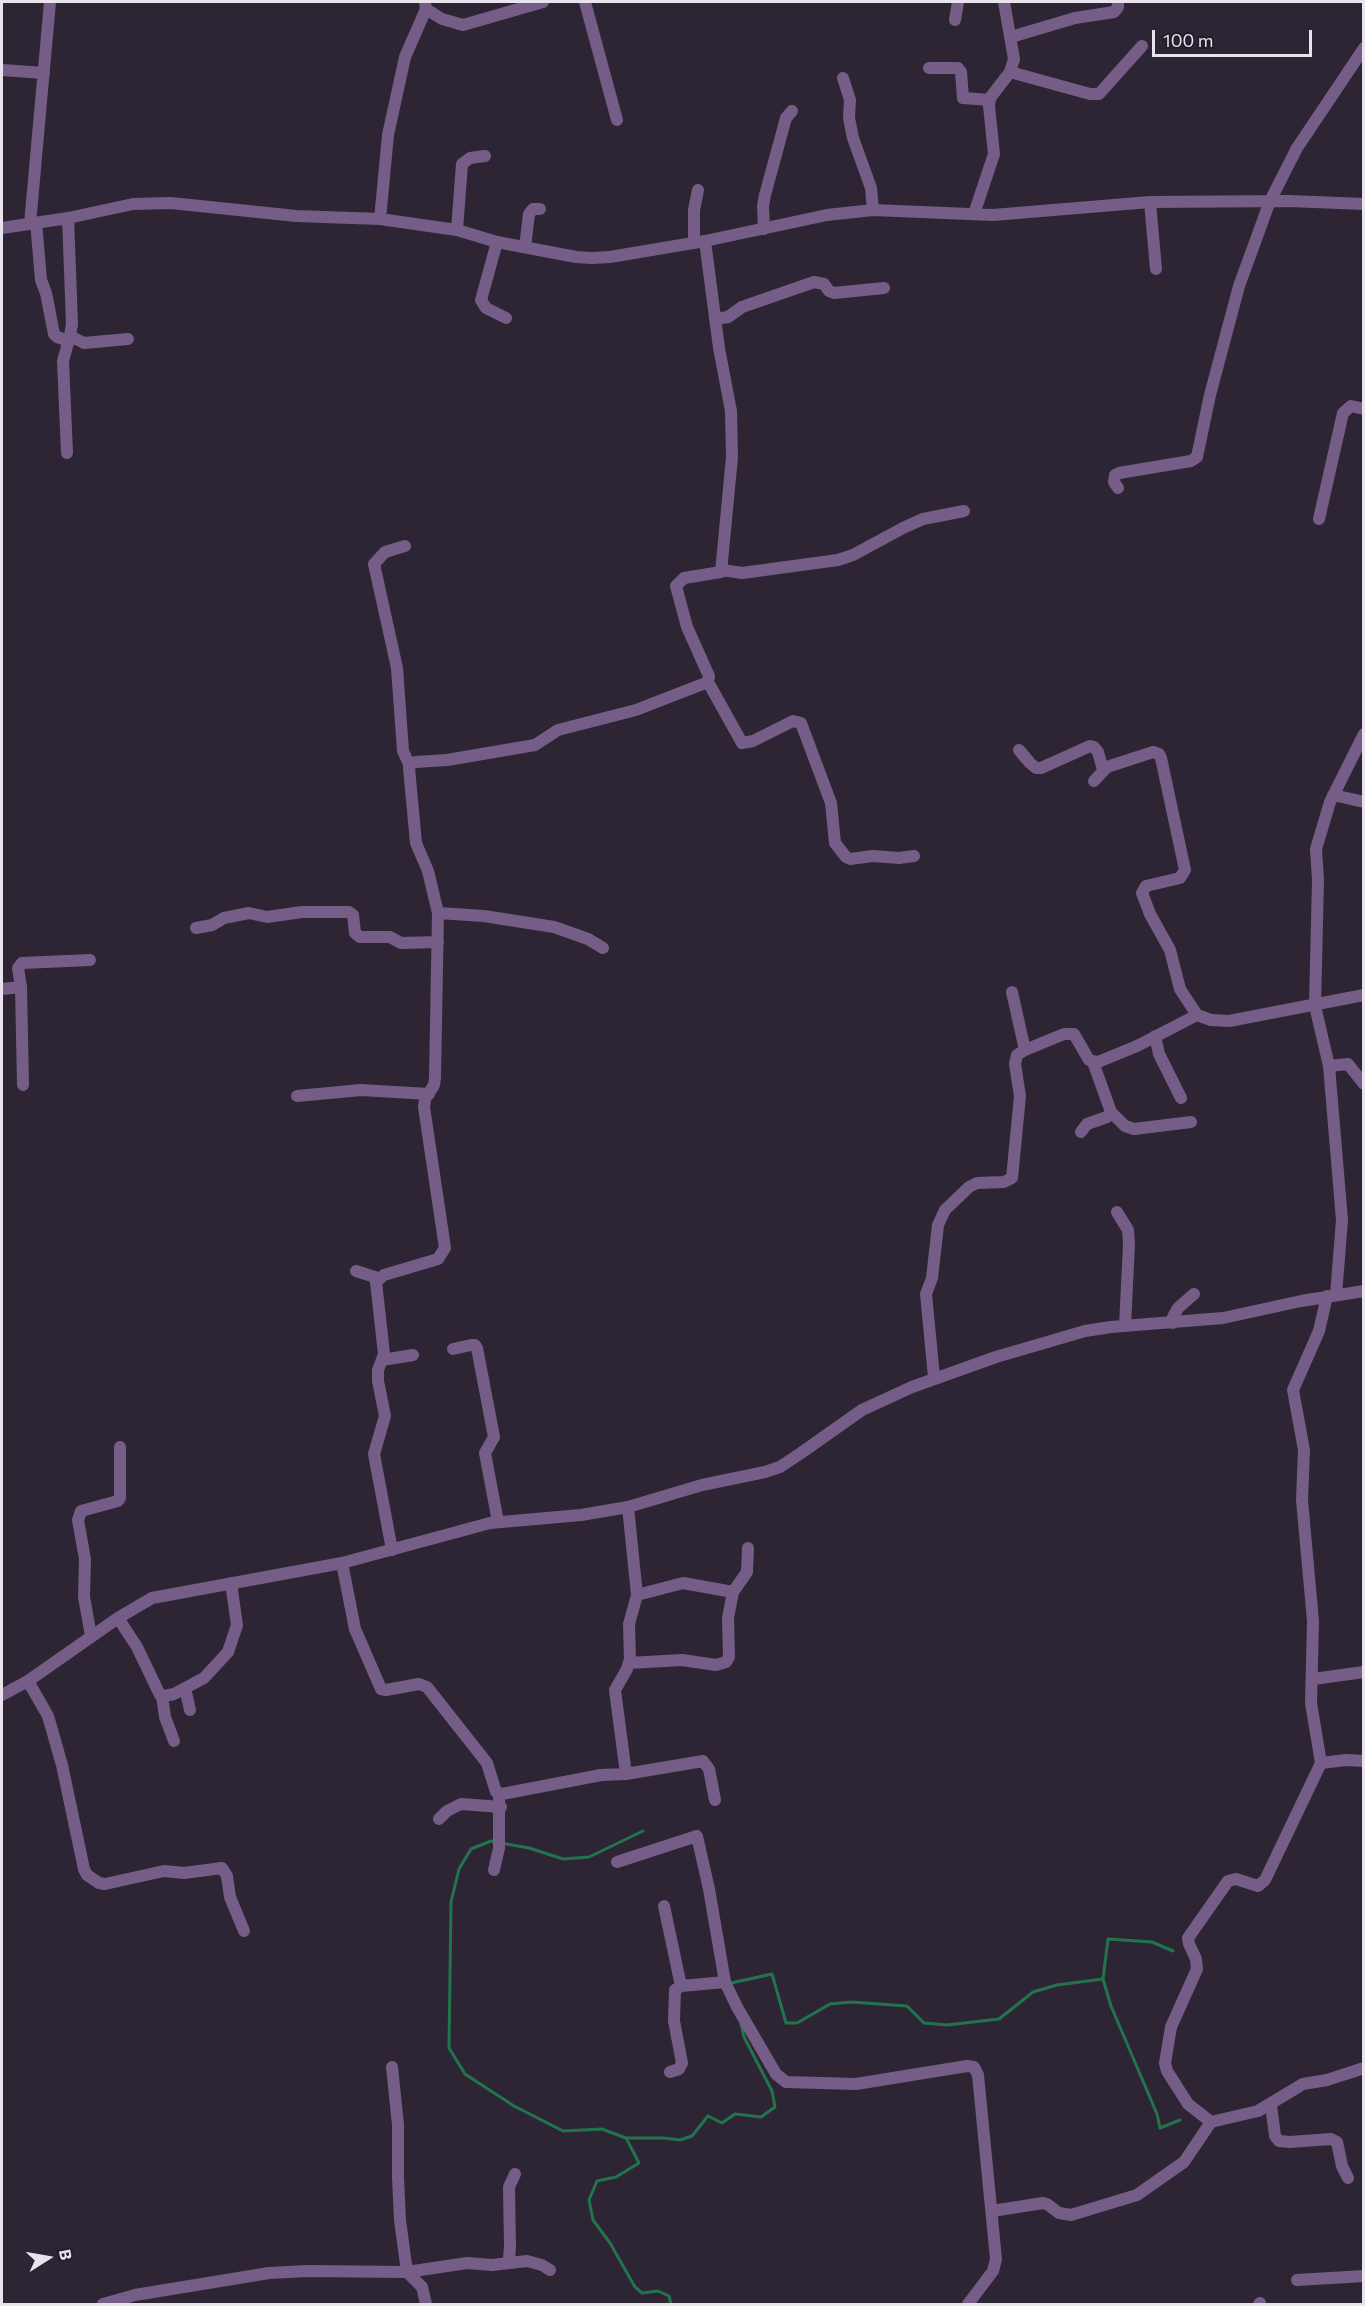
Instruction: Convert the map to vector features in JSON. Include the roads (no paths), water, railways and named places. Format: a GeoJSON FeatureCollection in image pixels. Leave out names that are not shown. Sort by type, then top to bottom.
{"type":"FeatureCollection","features":[{"type":"Feature","properties":{"kind":"street"},"geometry":{"type":"LineString","coordinates":[[50,2],[33,223],[41,280],[46,293],[54,334],[57,337],[84,343],[128,339]]}},
{"type":"Feature","properties":{"kind":"street"},"geometry":{"type":"LineString","coordinates":[[380,219],[388,135],[405,57],[425,5],[442,20],[463,26],[543,2]]}},
{"type":"Feature","properties":{"kind":"street"},"geometry":{"type":"LineString","coordinates":[[585,2],[617,120]]}},
{"type":"Feature","properties":{"kind":"street"},"geometry":{"type":"LineString","coordinates":[[955,20],[958,2]]}},
{"type":"Feature","properties":{"kind":"street"},"geometry":{"type":"LineString","coordinates":[[974,214],[994,154],[990,100],[1010,72],[1014,59],[1004,2]]}},
{"type":"Feature","properties":{"kind":"street"},"geometry":{"type":"LineString","coordinates":[[1011,37],[1075,18],[1114,12],[1118,7],[1118,2]]}},
{"type":"Feature","properties":{"kind":"street"},"geometry":{"type":"LineString","coordinates":[[1010,72],[1090,94],[1099,94],[1142,46]]}},
{"type":"Feature","properties":{"kind":"street"},"geometry":{"type":"LineString","coordinates":[[1118,488],[1113,482],[1115,475],[1119,472],[1191,461],[1197,457],[1210,395],[1239,285],[1251,259],[1270,201],[1297,147],[1364,48]]}},
{"type":"Feature","properties":{"kind":"street"},"geometry":{"type":"LineString","coordinates":[[928,68],[958,68],[961,72],[963,98],[990,100]]}},
{"type":"Feature","properties":{"kind":"street"},"geometry":{"type":"LineString","coordinates":[[2,70],[44,73]]}},
{"type":"Feature","properties":{"kind":"street"},"geometry":{"type":"LineString","coordinates":[[843,78],[850,100],[849,117],[853,138],[871,188],[873,210]]}},
{"type":"Feature","properties":{"kind":"street"},"geometry":{"type":"LineString","coordinates":[[764,229],[765,195],[786,118],[792,111]]}},
{"type":"Feature","properties":{"kind":"street"},"geometry":{"type":"LineString","coordinates":[[457,230],[462,164],[470,158],[485,156]]}},
{"type":"Feature","properties":{"kind":"street"},"geometry":{"type":"LineString","coordinates":[[698,190],[694,210],[731,411],[732,457],[722,570]]}},
{"type":"Feature","properties":{"kind":"street"},"geometry":{"type":"LineString","coordinates":[[2,228],[154,202],[296,216],[380,219],[457,230],[497,242],[592,258],[700,242],[827,215],[873,210],[993,215],[1150,202],[1270,201],[1364,204]]}},
{"type":"Feature","properties":{"kind":"street"},"geometry":{"type":"LineString","coordinates":[[1150,202],[1156,269]]}},
{"type":"Feature","properties":{"kind":"street"},"geometry":{"type":"LineString","coordinates":[[525,247],[530,214],[533,208],[540,209]]}},
{"type":"Feature","properties":{"kind":"street"},"geometry":{"type":"LineString","coordinates":[[67,453],[63,361],[70,339],[72,317],[68,218]]}},
{"type":"Feature","properties":{"kind":"street"},"geometry":{"type":"LineString","coordinates":[[497,242],[481,300],[486,308],[506,318]]}},
{"type":"Feature","properties":{"kind":"street"},"geometry":{"type":"LineString","coordinates":[[715,319],[728,317],[742,307],[814,282],[824,284],[829,291],[834,293],[884,288]]}},
{"type":"Feature","properties":{"kind":"street"},"geometry":{"type":"LineString","coordinates":[[1319,519],[1343,413],[1351,406],[1364,409]]}},
{"type":"Feature","properties":{"kind":"street"},"geometry":{"type":"LineString","coordinates":[[914,856],[899,858],[873,856],[850,859],[846,857],[835,843],[831,803],[801,723],[793,721],[753,741],[742,743],[708,682],[710,676],[687,627],[676,586],[684,578],[714,575],[722,570],[742,573],[838,560],[853,555],[923,519],[964,511]]}},
{"type":"Feature","properties":{"kind":"street"},"geometry":{"type":"LineString","coordinates":[[356,1271],[378,1278],[438,1259],[445,1248],[424,1102],[434,1085],[435,1078],[438,913],[428,871],[416,843],[408,781],[410,766],[402,751],[397,668],[374,564],[385,552],[405,546]]}},
{"type":"Feature","properties":{"kind":"street"},"geometry":{"type":"LineString","coordinates":[[410,766],[416,762],[447,760],[535,745],[558,730],[636,710],[708,682]]}},
{"type":"Feature","properties":{"kind":"street"},"geometry":{"type":"LineString","coordinates":[[1211,2122],[1188,2104],[1167,2071],[1165,2063],[1171,2027],[1197,1969],[1196,1959],[1188,1938],[1228,1881],[1236,1879],[1258,1886],[1265,1880],[1321,1763],[1311,1703],[1313,1621],[1302,1500],[1304,1450],[1293,1390],[1319,1331],[1331,1296],[1342,1220],[1329,1066],[1315,1006],[1318,880],[1316,849],[1322,823],[1333,795],[1364,734]]}},
{"type":"Feature","properties":{"kind":"street"},"geometry":{"type":"LineString","coordinates":[[1018,750],[1036,768],[1041,768],[1094,747],[1098,752],[1103,770]]}},
{"type":"Feature","properties":{"kind":"street"},"geometry":{"type":"LineString","coordinates":[[1094,781],[1103,770],[1153,752],[1161,758],[1185,870],[1180,878],[1146,886],[1142,893],[1150,914],[1170,950],[1180,989],[1197,1015],[1211,1020],[1229,1021],[1364,995]]}},
{"type":"Feature","properties":{"kind":"street"},"geometry":{"type":"LineString","coordinates":[[1333,795],[1364,801]]}},
{"type":"Feature","properties":{"kind":"street"},"geometry":{"type":"LineString","coordinates":[[196,928],[212,925],[224,918],[249,913],[267,917],[302,912],[349,912],[353,915],[355,933],[360,937],[390,938],[401,943],[438,942]]}},
{"type":"Feature","properties":{"kind":"street"},"geometry":{"type":"LineString","coordinates":[[438,913],[484,916],[554,927],[588,939],[603,948]]}},
{"type":"Feature","properties":{"kind":"street"},"geometry":{"type":"LineString","coordinates":[[23,1085],[21,987],[18,968],[22,963],[90,960]]}},
{"type":"Feature","properties":{"kind":"street"},"geometry":{"type":"LineString","coordinates":[[2,989],[21,987]]}},
{"type":"Feature","properties":{"kind":"street"},"geometry":{"type":"LineString","coordinates":[[1012,992],[1025,1050]]}},
{"type":"Feature","properties":{"kind":"street"},"geometry":{"type":"LineString","coordinates":[[1093,1062],[1102,1061],[1197,1015]]}},
{"type":"Feature","properties":{"kind":"street"},"geometry":{"type":"LineString","coordinates":[[934,1377],[926,1294],[932,1278],[938,1225],[945,1210],[969,1187],[977,1183],[997,1183],[1011,1178],[1020,1096],[1015,1059],[1017,1055],[1064,1035],[1074,1034],[1089,1060],[1093,1062],[1111,1112],[1125,1126],[1134,1129],[1191,1122]]}},
{"type":"Feature","properties":{"kind":"street"},"geometry":{"type":"LineString","coordinates":[[1155,1036],[1159,1054],[1181,1098]]}},
{"type":"Feature","properties":{"kind":"street"},"geometry":{"type":"LineString","coordinates":[[1329,1066],[1348,1064],[1364,1084]]}},
{"type":"Feature","properties":{"kind":"street"},"geometry":{"type":"LineString","coordinates":[[297,1096],[361,1090],[429,1094]]}},
{"type":"Feature","properties":{"kind":"street"},"geometry":{"type":"LineString","coordinates":[[1081,1132],[1087,1124],[1107,1118],[1111,1112]]}},
{"type":"Feature","properties":{"kind":"street"},"geometry":{"type":"LineString","coordinates":[[1118,1212],[1128,1230],[1129,1244],[1125,1326]]}},
{"type":"Feature","properties":{"kind":"street"},"geometry":{"type":"LineString","coordinates":[[378,1278],[376,1288],[384,1346],[378,1370],[378,1381],[384,1420],[374,1454],[392,1550]]}},
{"type":"Feature","properties":{"kind":"street"},"geometry":{"type":"LineString","coordinates":[[2,1695],[152,1598],[342,1563],[498,1522],[581,1515],[628,1507],[702,1485],[773,1470],[862,1410],[934,1377],[1085,1331],[1223,1318],[1364,1291]]}},
{"type":"Feature","properties":{"kind":"street"},"geometry":{"type":"LineString","coordinates":[[1173,1323],[1178,1308],[1194,1294]]}},
{"type":"Feature","properties":{"kind":"street"},"geometry":{"type":"LineString","coordinates":[[453,1349],[471,1345],[477,1348],[494,1437],[485,1453],[498,1522]]}},
{"type":"Feature","properties":{"kind":"street"},"geometry":{"type":"LineString","coordinates":[[382,1360],[413,1355]]}},
{"type":"Feature","properties":{"kind":"street"},"geometry":{"type":"LineString","coordinates":[[91,1636],[84,1597],[86,1559],[78,1520],[81,1511],[118,1501],[120,1498],[120,1447]]}},
{"type":"Feature","properties":{"kind":"street"},"geometry":{"type":"LineString","coordinates":[[626,1774],[615,1690],[629,1663],[629,1624],[637,1596],[628,1507]]}},
{"type":"Feature","properties":{"kind":"street"},"geometry":{"type":"LineString","coordinates":[[629,1663],[682,1660],[716,1665],[726,1662],[729,1657],[729,1618],[733,1592],[747,1572],[748,1548]]}},
{"type":"Feature","properties":{"kind":"street"},"geometry":{"type":"LineString","coordinates":[[342,1563],[355,1629],[381,1689],[419,1684],[428,1686],[487,1763],[494,1788],[499,1793],[501,1807],[499,1848],[494,1870]]}},
{"type":"Feature","properties":{"kind":"street"},"geometry":{"type":"LineString","coordinates":[[162,1696],[204,1678],[228,1652],[237,1625],[231,1583]]}},
{"type":"Feature","properties":{"kind":"street"},"geometry":{"type":"LineString","coordinates":[[637,1596],[683,1583],[733,1592]]}},
{"type":"Feature","properties":{"kind":"street"},"geometry":{"type":"LineString","coordinates":[[118,1618],[137,1647],[162,1696],[165,1717],[174,1741]]}},
{"type":"Feature","properties":{"kind":"street"},"geometry":{"type":"LineString","coordinates":[[1312,1679],[1364,1672]]}},
{"type":"Feature","properties":{"kind":"street"},"geometry":{"type":"LineString","coordinates":[[28,1680],[48,1716],[62,1765],[87,1875],[105,1884],[164,1871],[184,1873],[222,1868],[227,1876],[230,1897],[244,1931]]}},
{"type":"Feature","properties":{"kind":"street"},"geometry":{"type":"LineString","coordinates":[[184,1688],[190,1710]]}},
{"type":"Feature","properties":{"kind":"street"},"geometry":{"type":"LineString","coordinates":[[1321,1763],[1346,1760],[1364,1761]]}},
{"type":"Feature","properties":{"kind":"street"},"geometry":{"type":"LineString","coordinates":[[499,1793],[601,1775],[626,1774],[703,1761],[709,1769],[715,1800]]}},
{"type":"Feature","properties":{"kind":"street"},"geometry":{"type":"LineString","coordinates":[[439,1819],[447,1811],[461,1804],[501,1807]]}},
{"type":"Feature","properties":{"kind":"street"},"geometry":{"type":"LineString","coordinates":[[617,1862],[698,1836],[710,1889],[725,1982],[776,2074],[786,2082],[856,2084],[967,2066],[974,2067],[978,2075],[992,2211],[995,2266],[969,2304]]}},
{"type":"Feature","properties":{"kind":"street"},"geometry":{"type":"LineString","coordinates":[[664,1906],[681,1986]]}},
{"type":"Feature","properties":{"kind":"street"},"geometry":{"type":"LineString","coordinates":[[670,2072],[679,2069],[682,2062],[675,2021],[675,1990],[681,1986],[725,1982]]}},
{"type":"Feature","properties":{"kind":"street"},"geometry":{"type":"LineString","coordinates":[[392,2067],[398,2125],[400,2220],[407,2272],[422,2287],[426,2304]]}},
{"type":"Feature","properties":{"kind":"street"},"geometry":{"type":"LineString","coordinates":[[992,2211],[1043,2203],[1059,2213],[1071,2215],[1137,2195],[1184,2162],[1211,2122],[1258,2111],[1303,2084],[1327,2080],[1364,2068]]}},
{"type":"Feature","properties":{"kind":"street"},"geometry":{"type":"LineString","coordinates":[[1271,2105],[1275,2136],[1279,2141],[1330,2139],[1337,2142],[1342,2166],[1348,2178]]}},
{"type":"Feature","properties":{"kind":"street"},"geometry":{"type":"LineString","coordinates":[[506,2263],[509,2259],[510,2247],[509,2187],[515,2174]]}},
{"type":"Feature","properties":{"kind":"street"},"geometry":{"type":"LineString","coordinates":[[103,2304],[135,2295],[269,2273],[407,2272],[467,2263],[533,2262],[550,2270]]}},
{"type":"Feature","properties":{"kind":"street"},"geometry":{"type":"LineString","coordinates":[[1297,2280],[1364,2276]]}},
{"type":"Feature","properties":{"kind":"waterway"},"geometry":{"type":"LineString","coordinates":[[501,1843],[529,1848],[563,1859],[589,1857],[643,1831]]}},
{"type":"Feature","properties":{"kind":"waterway"},"geometry":{"type":"LineString","coordinates":[[495,1842],[491,1841],[471,1849],[459,1869],[451,1902],[449,2048],[465,2074],[514,2106],[563,2131],[602,2129],[626,2138],[639,2163],[616,2177],[597,2181],[589,2200],[593,2220],[610,2243],[635,2287],[642,2293],[658,2291],[669,2296],[671,2304]]}},
{"type":"Feature","properties":{"kind":"waterway"},"geometry":{"type":"LineString","coordinates":[[1173,1951],[1152,1942],[1108,1939],[1103,1979],[1111,2006],[1157,2114],[1160,2128],[1180,2120]]}},
{"type":"Feature","properties":{"kind":"waterway"},"geometry":{"type":"LineString","coordinates":[[731,1983],[772,1974],[786,2023],[797,2023],[830,2004],[851,2002],[907,2006],[924,2023],[947,2025],[999,2019],[1033,1992],[1057,1985],[1103,1979]]}},
{"type":"Feature","properties":{"kind":"waterway"},"geometry":{"type":"LineString","coordinates":[[626,2138],[680,2140],[692,2136],[708,2116],[722,2123],[735,2114],[761,2117],[775,2107],[772,2091],[744,2037],[741,2024]]}}]}
